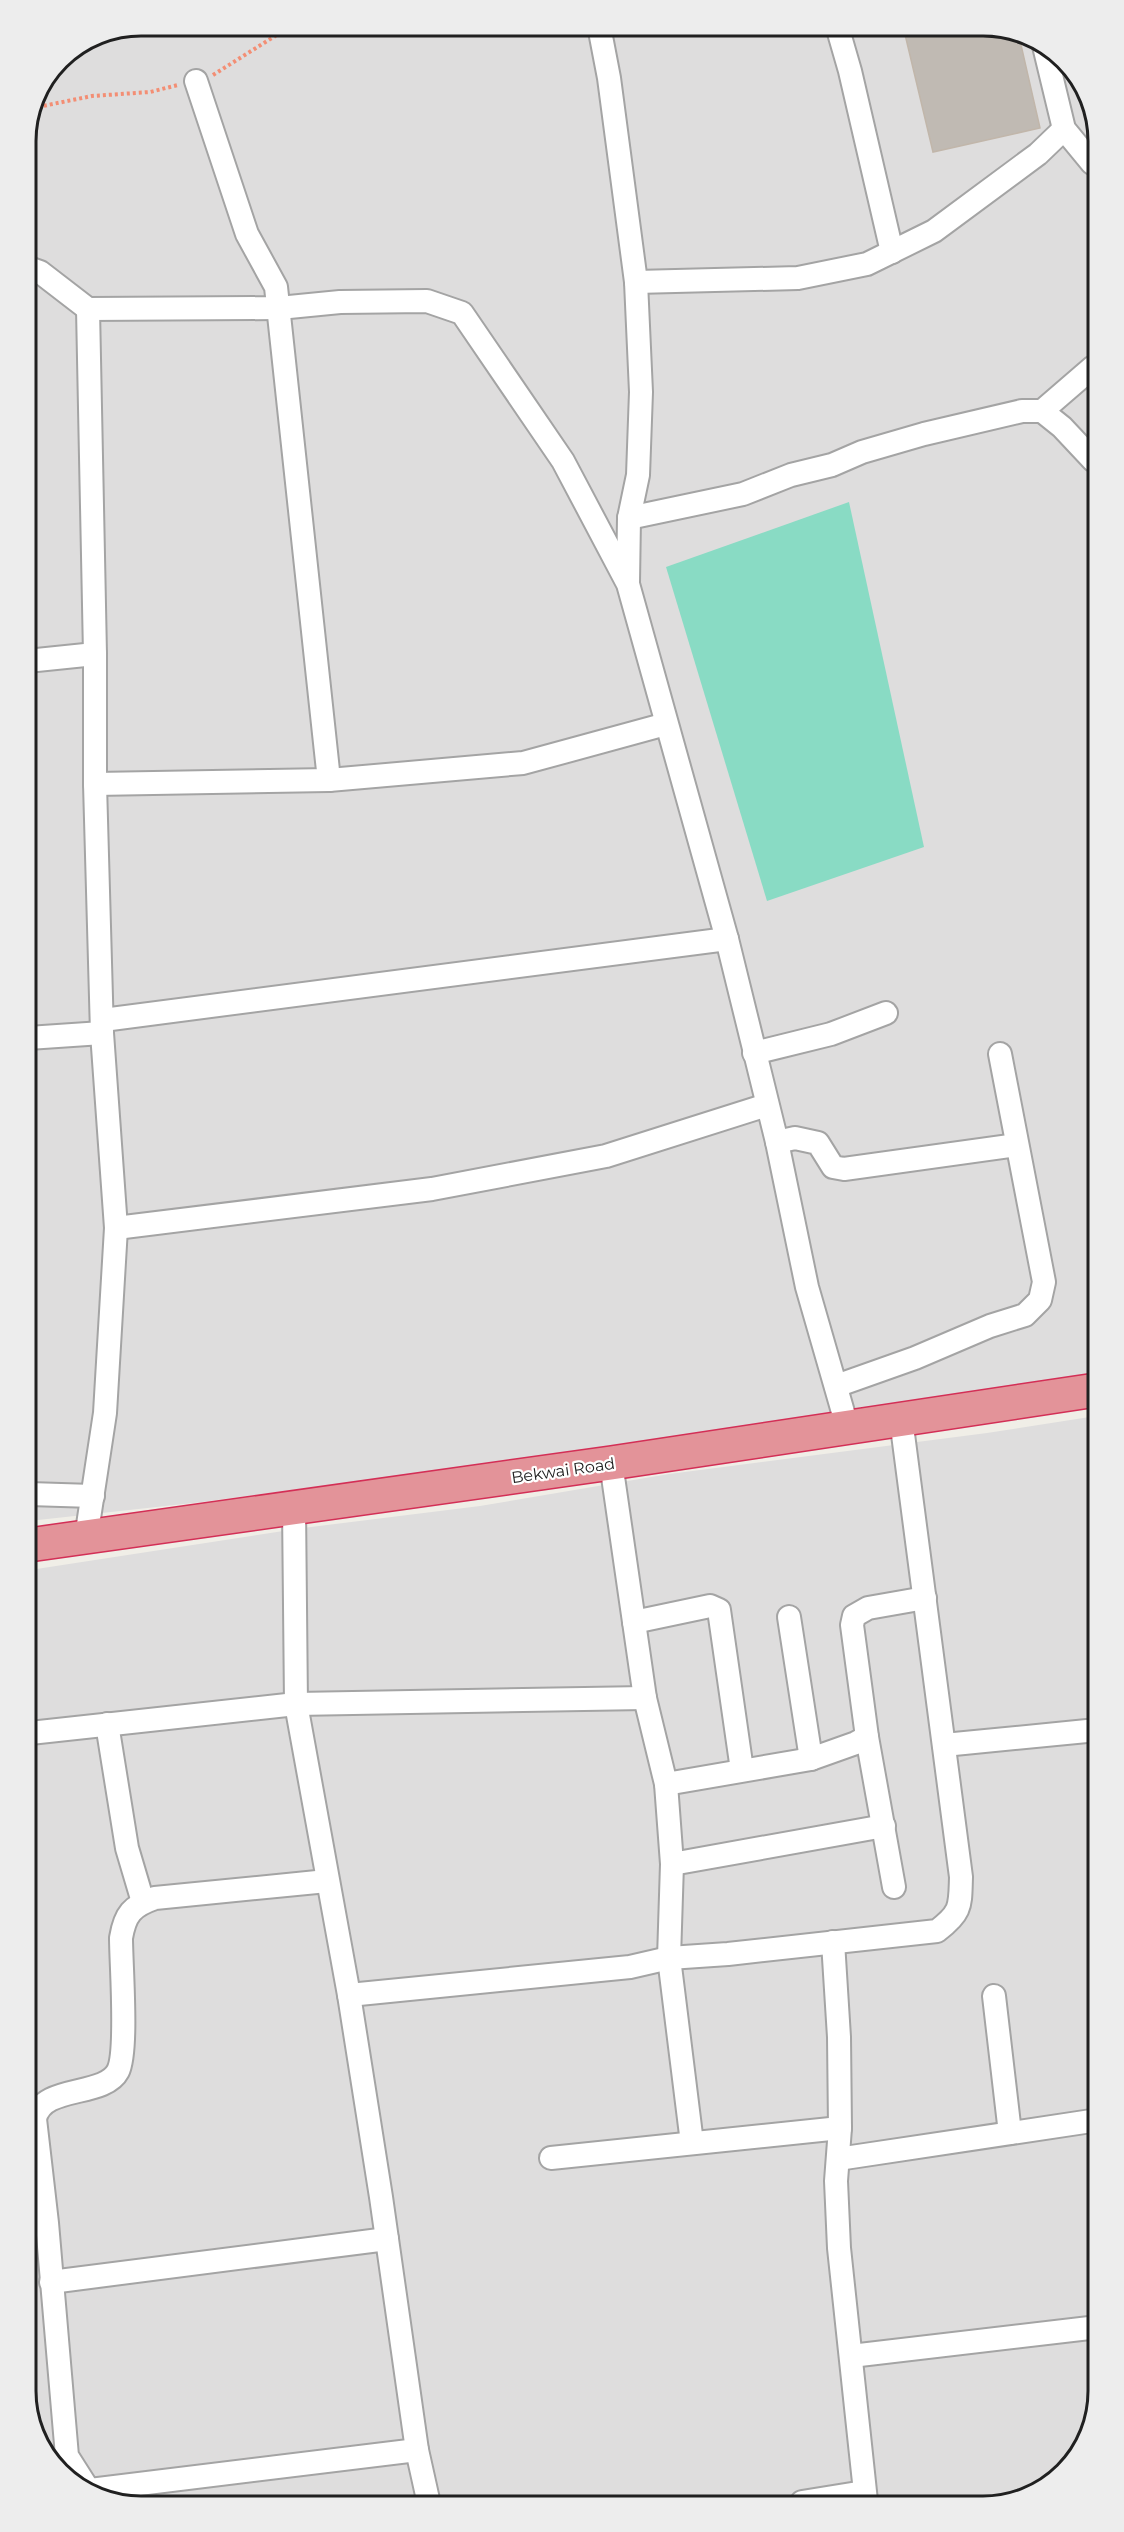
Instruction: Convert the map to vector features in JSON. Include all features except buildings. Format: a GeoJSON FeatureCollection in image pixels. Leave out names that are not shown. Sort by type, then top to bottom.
{"type":"FeatureCollection","features":[{"type":"Feature","properties":{"kind":"highway","name":"Bekwai Road"},"geometry":{"type":"LineString","coordinates":[[36,1544],[611,1463],[1088,1391]]}},
{"type":"Feature","properties":{"kind":"street"},"geometry":{"type":"LineString","coordinates":[[601,36],[609,78],[636,282],[641,392],[638,475],[629,518],[628,584]]}},
{"type":"Feature","properties":{"kind":"street"},"geometry":{"type":"LineString","coordinates":[[840,36],[892,252]]}},
{"type":"Feature","properties":{"kind":"street"},"geometry":{"type":"LineString","coordinates":[[1047,58],[1064,129],[1088,159]]}},
{"type":"Feature","properties":{"kind":"street"},"geometry":{"type":"LineString","coordinates":[[195,81],[247,234],[276,287],[329,780]]}},
{"type":"Feature","properties":{"kind":"street"},"geometry":{"type":"LineString","coordinates":[[636,282],[798,278],[867,264],[934,231],[1038,154],[1064,129]]}},
{"type":"Feature","properties":{"kind":"street"},"geometry":{"type":"LineString","coordinates":[[36,271],[88,309],[279,308],[340,302],[427,301],[462,313],[563,461],[628,584],[727,939],[777,1142],[807,1287],[848,1426]]}},
{"type":"Feature","properties":{"kind":"street"},"geometry":{"type":"LineString","coordinates":[[87,1538],[105,1413],[116,1228],[102,1026],[95,784],[95,654],[88,309]]}},
{"type":"Feature","properties":{"kind":"street"},"geometry":{"type":"LineString","coordinates":[[1042,411],[1088,371]]}},
{"type":"Feature","properties":{"kind":"street"},"geometry":{"type":"LineString","coordinates":[[629,518],[743,494],[791,475],[832,465],[862,452],[924,434],[1022,411],[1042,411],[1062,427],[1088,455]]}},
{"type":"Feature","properties":{"kind":"street"},"geometry":{"type":"LineString","coordinates":[[36,660],[95,654]]}},
{"type":"Feature","properties":{"kind":"street"},"geometry":{"type":"LineString","coordinates":[[95,784],[329,780],[523,763],[666,724]]}},
{"type":"Feature","properties":{"kind":"street"},"geometry":{"type":"LineString","coordinates":[[36,1037],[727,939]]}},
{"type":"Feature","properties":{"kind":"street"},"geometry":{"type":"LineString","coordinates":[[754,1053],[831,1034],[886,1013]]}},
{"type":"Feature","properties":{"kind":"street"},"geometry":{"type":"LineString","coordinates":[[836,1386],[915,1358],[990,1326],[1025,1315],[1040,1300],[1044,1282],[1000,1053]]}},
{"type":"Feature","properties":{"kind":"street"},"geometry":{"type":"LineString","coordinates":[[116,1228],[432,1189],[606,1156],[767,1105]]}},
{"type":"Feature","properties":{"kind":"street"},"geometry":{"type":"LineString","coordinates":[[777,1142],[795,1138],[818,1143],[833,1167],[844,1169],[1017,1145]]}},
{"type":"Feature","properties":{"kind":"street"},"geometry":{"type":"LineString","coordinates":[[349,1995],[630,1967],[669,1958],[728,1954],[937,1931],[953,1919],[960,1904],[961,1877],[901,1419]]}},
{"type":"Feature","properties":{"kind":"street"},"geometry":{"type":"LineString","coordinates":[[611,1463],[645,1698],[666,1784],[672,1864],[669,1958],[692,2143]]}},
{"type":"Feature","properties":{"kind":"street"},"geometry":{"type":"LineString","coordinates":[[36,1494],[93,1496]]}},
{"type":"Feature","properties":{"kind":"street"},"geometry":{"type":"LineString","coordinates":[[294,1507],[296,1704],[349,1995],[417,2450],[427,2496]]}},
{"type":"Feature","properties":{"kind":"street"},"geometry":{"type":"LineString","coordinates":[[894,1887],[867,1737],[852,1625],[855,1616],[868,1608],[925,1598]]}},
{"type":"Feature","properties":{"kind":"street"},"geometry":{"type":"LineString","coordinates":[[634,1622],[710,1606],[719,1610],[742,1770]]}},
{"type":"Feature","properties":{"kind":"street"},"geometry":{"type":"LineString","coordinates":[[789,1617],[811,1759]]}},
{"type":"Feature","properties":{"kind":"street"},"geometry":{"type":"LineString","coordinates":[[36,1732],[296,1704],[645,1698]]}},
{"type":"Feature","properties":{"kind":"street"},"geometry":{"type":"LineString","coordinates":[[106,1724],[127,1848],[143,1902]]}},
{"type":"Feature","properties":{"kind":"street"},"geometry":{"type":"LineString","coordinates":[[944,1745],[1088,1731]]}},
{"type":"Feature","properties":{"kind":"street"},"geometry":{"type":"LineString","coordinates":[[666,1784],[811,1759],[867,1737]]}},
{"type":"Feature","properties":{"kind":"street"},"geometry":{"type":"LineString","coordinates":[[672,1864],[884,1827]]}},
{"type":"Feature","properties":{"kind":"street"},"geometry":{"type":"LineString","coordinates":[[36,2115],[46,2102],[106,2082],[118,2071],[122,2048],[121,1938],[123,1921],[128,1914],[143,1902],[155,1898],[327,1881]]}},
{"type":"Feature","properties":{"kind":"street"},"geometry":{"type":"LineString","coordinates":[[833,1941],[839,2037],[840,2128],[836,2181],[839,2248],[865,2496]]}},
{"type":"Feature","properties":{"kind":"street"},"geometry":{"type":"LineString","coordinates":[[994,1996],[1010,2133]]}},
{"type":"Feature","properties":{"kind":"street"},"geometry":{"type":"LineString","coordinates":[[838,2159],[1088,2121]]}},
{"type":"Feature","properties":{"kind":"street"},"geometry":{"type":"LineString","coordinates":[[551,2158],[840,2128]]}},
{"type":"Feature","properties":{"kind":"street"},"geometry":{"type":"LineString","coordinates":[[36,2129],[51,2282],[60,2457]]}},
{"type":"Feature","properties":{"kind":"street"},"geometry":{"type":"LineString","coordinates":[[51,2282],[387,2239]]}},
{"type":"Feature","properties":{"kind":"street"},"geometry":{"type":"LineString","coordinates":[[851,2356],[1088,2328]]}},
{"type":"Feature","properties":{"kind":"street"},"geometry":{"type":"LineString","coordinates":[[102,2488],[417,2450]]}},
{"type":"Feature","properties":{"kind":"path"},"geometry":{"type":"LineString","coordinates":[[42,106],[92,96],[150,92],[195,81],[218,73],[275,36]]}},
{"type":"Feature","properties":{"kind":"shaded area"},"geometry":{"type":"Polygon","coordinates":[[[134,36],[990,36],[1017,42],[1035,50],[1057,67],[1074,89],[1086,121],[1088,141],[1088,1375],[882,1412],[202,1502],[36,1520],[36,134],[47,95],[62,72],[83,54],[107,42],[134,36]]]}},
{"type":"Feature","properties":{"kind":"shaded area"},"geometry":{"type":"Polygon","coordinates":[[[1088,1417],[1088,2391],[1082,2425],[1062,2460],[1047,2474],[1023,2488],[983,2496],[134,2496],[101,2488],[72,2470],[62,2460],[47,2437],[40,2418],[36,2391],[36,1569],[303,1528],[480,1506],[669,1474],[987,1433],[1088,1417]]]}},
{"type":"Feature","properties":{"kind":"green space"},"geometry":{"type":"Polygon","coordinates":[[[849,502],[924,847],[767,901],[666,567],[849,502]]]}}]}
